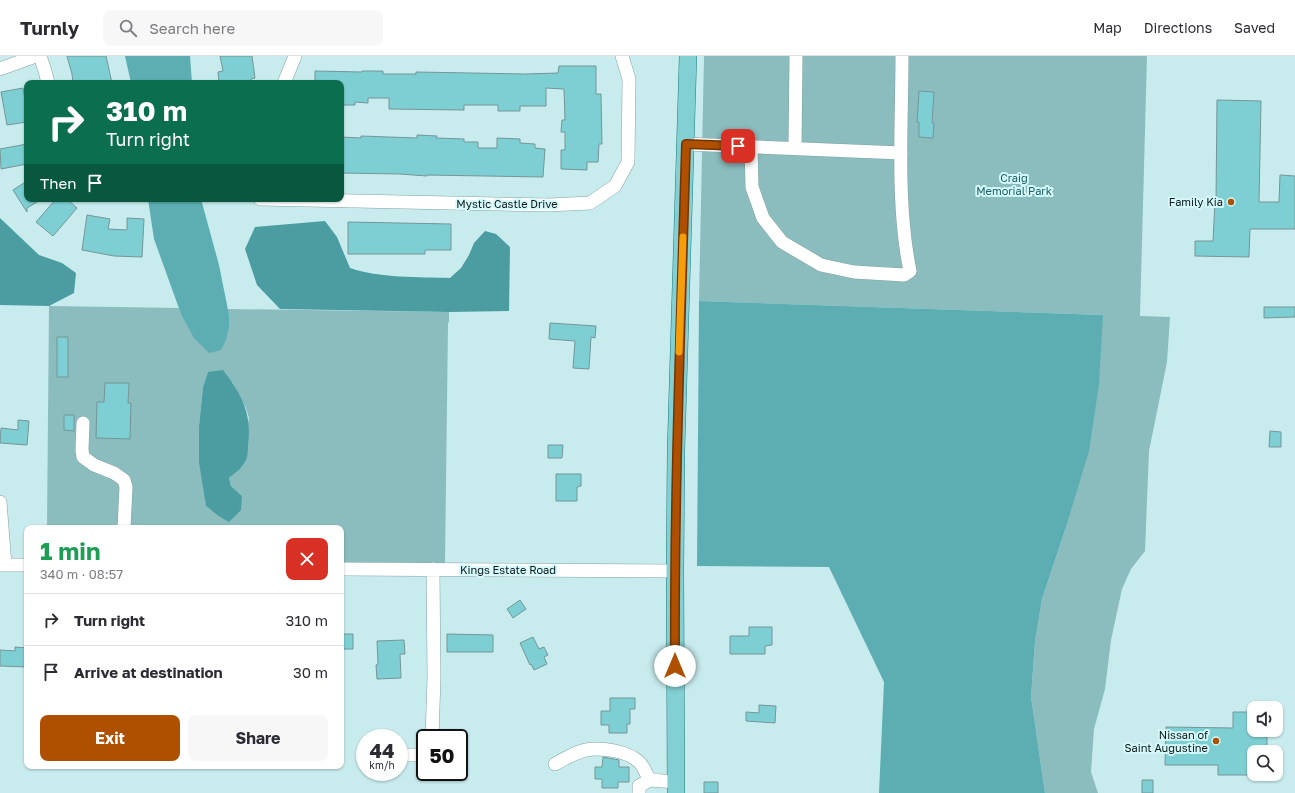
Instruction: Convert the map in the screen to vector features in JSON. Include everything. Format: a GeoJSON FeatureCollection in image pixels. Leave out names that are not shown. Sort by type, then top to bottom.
{"type":"FeatureCollection","features":[{"type":"Feature","properties":{"kind":"main road"},"geometry":{"type":"LineString","coordinates":[[676,787],[675,571],[677,442],[688,56]]}},
{"type":"Feature","properties":{"kind":"street"},"geometry":{"type":"LineString","coordinates":[[0,69],[36,56]]}},
{"type":"Feature","properties":{"kind":"street"},"geometry":{"type":"LineString","coordinates":[[40,56],[47,80]]}},
{"type":"Feature","properties":{"kind":"street"},"geometry":{"type":"LineString","coordinates":[[285,80],[295,56]]}},
{"type":"Feature","properties":{"kind":"street","name":"Mystic Castle Drive"},"geometry":{"type":"LineString","coordinates":[[344,200],[549,205],[590,203],[615,186],[628,162],[629,79],[622,56]]}},
{"type":"Feature","properties":{"kind":"street"},"geometry":{"type":"LineString","coordinates":[[795,148],[796,56]]}},
{"type":"Feature","properties":{"kind":"street"},"geometry":{"type":"LineString","coordinates":[[751,146],[752,187],[763,218],[782,242],[822,265],[854,272],[904,275],[910,271],[905,250],[902,195],[902,56]]}},
{"type":"Feature","properties":{"kind":"street"},"geometry":{"type":"LineString","coordinates":[[686,144],[901,153]]}},
{"type":"Feature","properties":{"kind":"street"},"geometry":{"type":"LineString","coordinates":[[83,422],[83,457],[94,465],[114,473],[124,480],[126,487],[124,525]]}},
{"type":"Feature","properties":{"kind":"street"},"geometry":{"type":"LineString","coordinates":[[0,502],[3,565],[24,565]]}},
{"type":"Feature","properties":{"kind":"street","name":"Kings Estate Road"},"geometry":{"type":"LineString","coordinates":[[344,568],[675,571]]}},
{"type":"Feature","properties":{"kind":"street"},"geometry":{"type":"LineString","coordinates":[[432,729],[434,678],[433,569]]}},
{"type":"Feature","properties":{"kind":"street"},"geometry":{"type":"LineString","coordinates":[[555,764],[577,752],[587,749],[616,751],[632,756],[640,763],[650,780]]}},
{"type":"Feature","properties":{"kind":"street"},"geometry":{"type":"LineString","coordinates":[[639,793],[639,786],[650,780],[676,787]]}},
{"type":"Feature","properties":{"kind":"green space","name":"Craig Memorial Park"},"geometry":{"type":"Polygon","coordinates":[[[704,56],[1147,56],[1140,316],[1170,317],[1167,362],[1149,451],[1145,551],[1131,569],[1122,589],[1111,640],[1105,689],[1094,729],[1091,772],[1098,793],[1045,793],[1031,697],[1035,642],[1042,599],[1065,530],[1103,315],[699,301],[704,56]]]}},
{"type":"Feature","properties":{"kind":"green space"},"geometry":{"type":"Polygon","coordinates":[[[49,306],[180,308],[181,314],[229,327],[228,309],[449,312],[445,563],[344,562],[344,525],[47,525],[49,306]],[[208,372],[203,387],[199,426],[206,506],[217,515],[229,521],[242,496],[231,486],[229,478],[238,470],[249,418],[246,408],[232,382],[208,372]]]}},
{"type":"Feature","properties":{"kind":"shaded area"},"geometry":{"type":"Polygon","coordinates":[[[125,56],[190,56],[192,80],[130,80],[125,56]]]}},
{"type":"Feature","properties":{"kind":"shaded area"},"geometry":{"type":"Polygon","coordinates":[[[148,202],[202,202],[219,265],[229,315],[229,327],[226,340],[221,350],[209,353],[194,338],[181,314],[154,239],[148,202]]]}},
{"type":"Feature","properties":{"kind":"shaded area"},"geometry":{"type":"Polygon","coordinates":[[[0,218],[39,255],[62,263],[76,273],[74,293],[49,306],[0,305],[0,218]]]}},
{"type":"Feature","properties":{"kind":"shaded area"},"geometry":{"type":"Polygon","coordinates":[[[325,221],[337,237],[350,268],[373,274],[399,276],[450,278],[461,268],[474,243],[485,231],[496,234],[510,247],[509,311],[449,312],[280,309],[257,285],[245,249],[255,227],[325,221]]]}},
{"type":"Feature","properties":{"kind":"shaded area"},"geometry":{"type":"Polygon","coordinates":[[[699,301],[1103,315],[1099,384],[1089,451],[1042,599],[1035,642],[1031,697],[1045,793],[879,793],[884,682],[829,567],[697,566],[699,301]]]}},
{"type":"Feature","properties":{"kind":"shaded area"},"geometry":{"type":"Polygon","coordinates":[[[223,370],[240,396],[244,405],[247,414],[249,434],[247,458],[240,468],[229,478],[231,486],[242,496],[241,510],[229,522],[206,506],[199,462],[199,426],[203,387],[208,372],[223,370]]]}},
{"type":"Feature","properties":{"kind":"building"},"geometry":{"type":"Polygon","coordinates":[[[67,56],[106,56],[111,80],[73,80],[67,56]]]}},
{"type":"Feature","properties":{"kind":"building"},"geometry":{"type":"Polygon","coordinates":[[[220,56],[252,56],[255,78],[251,80],[219,80],[218,72],[223,71],[220,56]]]}},
{"type":"Feature","properties":{"kind":"building"},"geometry":{"type":"Polygon","coordinates":[[[559,66],[596,66],[596,94],[601,94],[602,144],[599,144],[598,162],[587,162],[587,170],[561,169],[561,150],[565,150],[565,132],[561,132],[562,120],[565,120],[564,89],[546,88],[546,106],[520,106],[520,111],[498,111],[498,105],[464,105],[464,110],[389,109],[389,98],[368,98],[368,103],[355,102],[355,105],[344,105],[344,80],[315,80],[315,71],[383,71],[383,74],[416,74],[416,72],[525,74],[558,73],[559,66]]]}},
{"type":"Feature","properties":{"kind":"building"},"geometry":{"type":"Polygon","coordinates":[[[23,88],[24,122],[7,125],[1,92],[23,88]]]}},
{"type":"Feature","properties":{"kind":"building"},"geometry":{"type":"Polygon","coordinates":[[[919,91],[934,92],[932,123],[934,123],[933,138],[919,137],[919,122],[917,122],[919,91]]]}},
{"type":"Feature","properties":{"kind":"building"},"geometry":{"type":"Polygon","coordinates":[[[1217,100],[1261,101],[1259,202],[1279,202],[1280,175],[1295,176],[1295,229],[1250,229],[1249,257],[1195,256],[1195,241],[1213,241],[1216,201],[1217,100]]]}},
{"type":"Feature","properties":{"kind":"building"},"geometry":{"type":"Polygon","coordinates":[[[417,135],[437,136],[436,138],[464,139],[464,142],[478,142],[478,148],[497,148],[497,138],[520,139],[520,143],[535,144],[535,148],[545,149],[543,177],[427,176],[344,173],[344,137],[361,138],[361,136],[417,138],[417,135]]]}},
{"type":"Feature","properties":{"kind":"building"},"geometry":{"type":"Polygon","coordinates":[[[24,145],[24,165],[1,169],[0,149],[24,145]]]}},
{"type":"Feature","properties":{"kind":"building"},"geometry":{"type":"Polygon","coordinates":[[[24,183],[24,202],[37,202],[27,208],[27,212],[13,190],[24,183]]]}},
{"type":"Feature","properties":{"kind":"building"},"geometry":{"type":"Polygon","coordinates":[[[53,202],[70,202],[77,208],[53,236],[36,222],[53,202]]]}},
{"type":"Feature","properties":{"kind":"building"},"geometry":{"type":"Polygon","coordinates":[[[87,215],[110,219],[108,229],[127,230],[127,218],[144,219],[142,257],[114,256],[82,250],[87,215]]]}},
{"type":"Feature","properties":{"kind":"building"},"geometry":{"type":"Polygon","coordinates":[[[348,222],[451,224],[451,250],[425,250],[425,254],[348,254],[348,222]]]}},
{"type":"Feature","properties":{"kind":"building"},"geometry":{"type":"Polygon","coordinates":[[[1264,307],[1295,307],[1295,317],[1264,318],[1264,307]]]}},
{"type":"Feature","properties":{"kind":"building"},"geometry":{"type":"Polygon","coordinates":[[[550,323],[596,326],[595,338],[591,337],[589,369],[573,368],[575,341],[549,339],[550,323]]]}},
{"type":"Feature","properties":{"kind":"building"},"geometry":{"type":"Polygon","coordinates":[[[57,337],[68,337],[68,377],[57,377],[57,337]]]}},
{"type":"Feature","properties":{"kind":"building"},"geometry":{"type":"Polygon","coordinates":[[[105,383],[129,383],[128,403],[131,403],[130,439],[96,438],[97,402],[104,402],[105,383]]]}},
{"type":"Feature","properties":{"kind":"building"},"geometry":{"type":"Polygon","coordinates":[[[64,415],[74,415],[74,431],[64,430],[64,415]]]}},
{"type":"Feature","properties":{"kind":"building"},"geometry":{"type":"Polygon","coordinates":[[[18,420],[29,421],[27,445],[0,443],[1,428],[18,430],[18,420]]]}},
{"type":"Feature","properties":{"kind":"building"},"geometry":{"type":"Polygon","coordinates":[[[1270,431],[1281,432],[1281,447],[1269,447],[1270,431]]]}},
{"type":"Feature","properties":{"kind":"building"},"geometry":{"type":"Polygon","coordinates":[[[548,445],[563,445],[562,458],[548,458],[548,445]]]}},
{"type":"Feature","properties":{"kind":"building"},"geometry":{"type":"Polygon","coordinates":[[[556,474],[581,474],[581,486],[577,487],[577,501],[556,501],[556,474]]]}},
{"type":"Feature","properties":{"kind":"building"},"geometry":{"type":"Polygon","coordinates":[[[520,600],[526,609],[513,618],[507,609],[520,600]]]}},
{"type":"Feature","properties":{"kind":"building"},"geometry":{"type":"Polygon","coordinates":[[[749,627],[772,627],[772,645],[765,646],[765,654],[730,654],[730,636],[749,636],[749,627]]]}},
{"type":"Feature","properties":{"kind":"building"},"geometry":{"type":"Polygon","coordinates":[[[344,634],[353,634],[353,649],[344,649],[344,634]]]}},
{"type":"Feature","properties":{"kind":"building"},"geometry":{"type":"Polygon","coordinates":[[[447,634],[493,635],[493,652],[447,652],[447,634]]]}},
{"type":"Feature","properties":{"kind":"building"},"geometry":{"type":"Polygon","coordinates":[[[533,637],[539,649],[544,647],[548,655],[544,657],[547,664],[534,670],[531,664],[530,665],[520,643],[533,637]]]}},
{"type":"Feature","properties":{"kind":"building"},"geometry":{"type":"Polygon","coordinates":[[[404,640],[405,654],[400,654],[401,678],[377,679],[377,641],[404,640]]]}},
{"type":"Feature","properties":{"kind":"building"},"geometry":{"type":"Polygon","coordinates":[[[15,647],[24,648],[24,667],[0,666],[0,650],[15,651],[15,647]]]}},
{"type":"Feature","properties":{"kind":"building"},"geometry":{"type":"Polygon","coordinates":[[[610,698],[635,698],[635,709],[630,709],[630,724],[627,724],[627,733],[609,733],[609,725],[601,725],[601,711],[610,711],[610,698]]]}},
{"type":"Feature","properties":{"kind":"building"},"geometry":{"type":"Polygon","coordinates":[[[759,705],[776,706],[775,723],[746,721],[746,712],[759,713],[759,705]]]}},
{"type":"Feature","properties":{"kind":"building","name":"Nissan of Saint Augustine"},"geometry":{"type":"Polygon","coordinates":[[[1233,712],[1247,712],[1247,737],[1267,737],[1267,745],[1247,745],[1247,775],[1218,775],[1218,765],[1165,765],[1166,727],[1233,728],[1233,712]]]}},
{"type":"Feature","properties":{"kind":"building"},"geometry":{"type":"Polygon","coordinates":[[[603,757],[619,760],[619,767],[629,767],[629,782],[618,782],[618,788],[602,788],[602,779],[595,779],[595,767],[602,767],[603,757]]]}},
{"type":"Feature","properties":{"kind":"building"},"geometry":{"type":"Polygon","coordinates":[[[1142,780],[1153,780],[1153,793],[1142,793],[1142,780]]]}},
{"type":"Feature","properties":{"kind":"building"},"geometry":{"type":"Polygon","coordinates":[[[704,782],[718,782],[718,793],[704,793],[704,782]]]}},
{"type":"Feature","properties":{"kind":"slow traffic"},"geometry":{"type":"LineString","coordinates":[[679,352],[683,237]]}},
{"type":"Feature","properties":{"kind":"place","name":"Family Kia"},"geometry":{"type":"Point","coordinates":[1231,202]}},
{"type":"Feature","properties":{"kind":"place","name":"Nissan of Saint Augustine"},"geometry":{"type":"Point","coordinates":[1216,741]}},
{"type":"Feature","properties":{"kind":"route"},"geometry":{"type":"LineString","coordinates":[[675,666],[676,450],[686,144],[738,146]]}}]}
